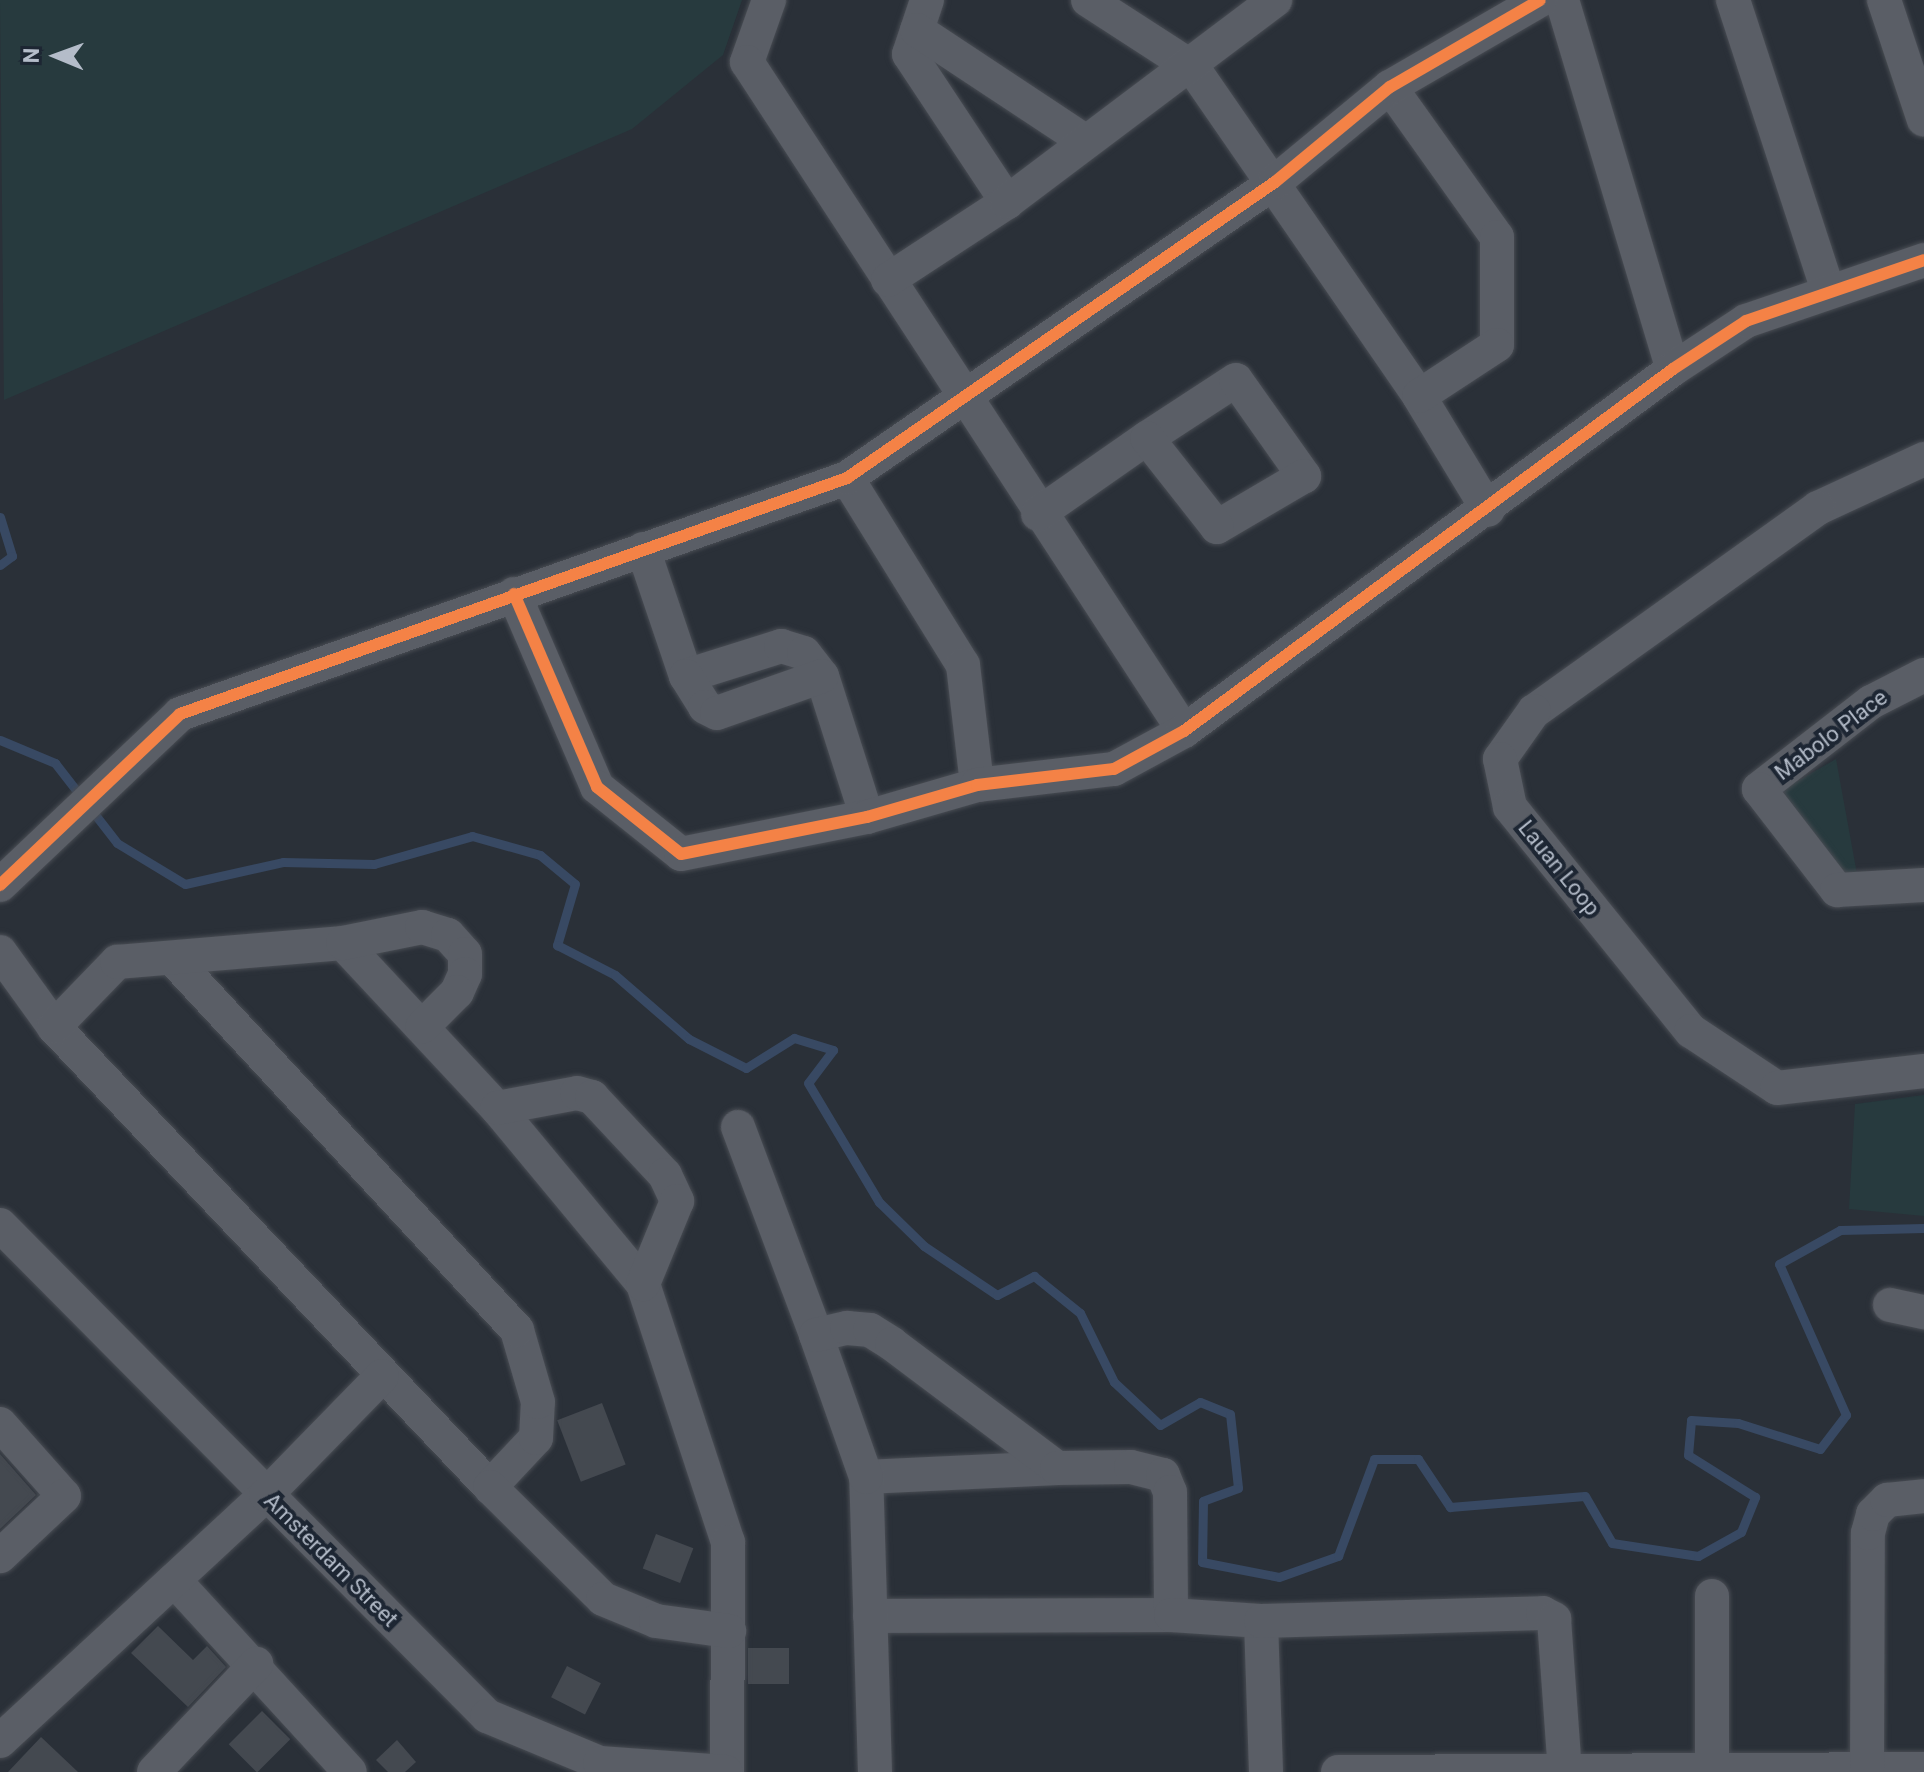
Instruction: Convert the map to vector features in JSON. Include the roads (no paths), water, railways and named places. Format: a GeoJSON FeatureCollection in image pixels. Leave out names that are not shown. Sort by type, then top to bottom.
{"type":"FeatureCollection","features":[{"type":"Feature","properties":{"kind":"street"},"geometry":{"type":"LineString","coordinates":[[769,0],[747,62],[965,395],[1038,514],[1184,731]]}},
{"type":"Feature","properties":{"kind":"street"},"geometry":{"type":"LineString","coordinates":[[1088,0],[1193,68],[1275,182],[1419,396],[1488,510]]}},
{"type":"Feature","properties":{"kind":"street"},"geometry":{"type":"LineString","coordinates":[[888,280],[1007,202],[1085,141],[1193,68],[1275,0]]}},
{"type":"Feature","properties":{"kind":"street"},"geometry":{"type":"LineString","coordinates":[[0,885],[180,714],[847,478],[1275,182],[1390,87],[1540,0]]}},
{"type":"Feature","properties":{"kind":"street"},"geometry":{"type":"LineString","coordinates":[[1562,0],[1673,369]]}},
{"type":"Feature","properties":{"kind":"street"},"geometry":{"type":"LineString","coordinates":[[1733,0],[1828,290]]}},
{"type":"Feature","properties":{"kind":"street"},"geometry":{"type":"LineString","coordinates":[[1884,0],[1924,120]]}},
{"type":"Feature","properties":{"kind":"street"},"geometry":{"type":"LineString","coordinates":[[1007,202],[909,54],[922,15],[1085,141]]}},
{"type":"Feature","properties":{"kind":"street"},"geometry":{"type":"LineString","coordinates":[[1390,87],[1497,237],[1497,345],[1419,396]]}},
{"type":"Feature","properties":{"kind":"street"},"geometry":{"type":"LineString","coordinates":[[514,594],[597,787],[681,854],[867,817],[977,785],[1114,769],[1184,731],[1488,510],[1673,369],[1746,321],[1828,290],[1924,260]]}},
{"type":"Feature","properties":{"kind":"street"},"geometry":{"type":"LineString","coordinates":[[1038,514],[1147,438],[1236,380],[1304,476],[1217,527],[1147,438]]}},
{"type":"Feature","properties":{"kind":"street","name":"Lauan Loop"},"geometry":{"type":"LineString","coordinates":[[1924,459],[1792,527],[1534,711],[1500,759],[1510,807],[1691,1031],[1777,1088],[1924,1071]]}},
{"type":"Feature","properties":{"kind":"street"},"geometry":{"type":"LineString","coordinates":[[847,478],[963,665],[977,785]]}},
{"type":"Feature","properties":{"kind":"street"},"geometry":{"type":"LineString","coordinates":[[643,549],[686,676],[705,707],[717,713],[822,676],[867,817]]}},
{"type":"Feature","properties":{"kind":"street","name":"Mabolo Place"},"geometry":{"type":"LineString","coordinates":[[1924,675],[1871,702],[1759,789],[1837,890],[1924,885]]}},
{"type":"Feature","properties":{"kind":"street"},"geometry":{"type":"LineString","coordinates":[[54,1027],[117,962],[343,943],[422,927],[448,935],[465,954],[465,974],[457,992],[422,1027]]}},
{"type":"Feature","properties":{"kind":"street"},"geometry":{"type":"LineString","coordinates":[[343,943],[497,1108],[643,1284],[728,1542],[726,1772]]}},
{"type":"Feature","properties":{"kind":"street"},"geometry":{"type":"LineString","coordinates":[[0,952],[54,1027],[382,1376],[603,1599],[656,1621],[729,1631]]}},
{"type":"Feature","properties":{"kind":"street"},"geometry":{"type":"LineString","coordinates":[[172,958],[517,1330],[538,1402],[536,1438],[490,1487]]}},
{"type":"Feature","properties":{"kind":"street"},"geometry":{"type":"LineString","coordinates":[[497,1108],[577,1093],[592,1097],[665,1175],[677,1201],[643,1284]]}},
{"type":"Feature","properties":{"kind":"street"},"geometry":{"type":"LineString","coordinates":[[738,1127],[866,1477],[875,1772]]}},
{"type":"Feature","properties":{"kind":"street","name":"Amsterdam Street"},"geometry":{"type":"LineString","coordinates":[[0,1225],[487,1716],[600,1768],[726,1772]]}},
{"type":"Feature","properties":{"kind":"street"},"geometry":{"type":"LineString","coordinates":[[1890,1305],[1924,1312]]}},
{"type":"Feature","properties":{"kind":"street"},"geometry":{"type":"LineString","coordinates":[[816,1335],[870,1330],[1057,1468]]}},
{"type":"Feature","properties":{"kind":"street"},"geometry":{"type":"LineString","coordinates":[[0,1741],[266,1495],[382,1376]]}},
{"type":"Feature","properties":{"kind":"street"},"geometry":{"type":"LineString","coordinates":[[0,1424],[64,1496],[0,1556]]}},
{"type":"Feature","properties":{"kind":"street"},"geometry":{"type":"LineString","coordinates":[[866,1477],[1131,1467],[1163,1475],[1170,1492],[1171,1615]]}},
{"type":"Feature","properties":{"kind":"street"},"geometry":{"type":"LineString","coordinates":[[1867,1770],[1868,1533],[1873,1514],[1887,1500],[1924,1496]]}},
{"type":"Feature","properties":{"kind":"street"},"geometry":{"type":"LineString","coordinates":[[174,1580],[256,1664],[346,1771]]}},
{"type":"Feature","properties":{"kind":"street"},"geometry":{"type":"LineString","coordinates":[[1712,1596],[1712,1771]]}},
{"type":"Feature","properties":{"kind":"street"},"geometry":{"type":"LineString","coordinates":[[870,1616],[1171,1615],[1261,1621],[1543,1613],[1554,1619],[1559,1646],[1565,1771]]}},
{"type":"Feature","properties":{"kind":"street"},"geometry":{"type":"LineString","coordinates":[[1261,1621],[1266,1772]]}},
{"type":"Feature","properties":{"kind":"street"},"geometry":{"type":"LineString","coordinates":[[154,1772],[256,1664]]}},
{"type":"Feature","properties":{"kind":"street"},"geometry":{"type":"LineString","coordinates":[[1338,1772],[1924,1769]]}},
{"type":"Feature","properties":{"kind":"waterway"},"geometry":{"type":"LineString","coordinates":[[0,517],[12,556],[0,565]]}},
{"type":"Feature","properties":{"kind":"waterway"},"geometry":{"type":"LineString","coordinates":[[0,740],[55,763],[117,843],[185,884],[283,862],[374,864],[472,836],[540,855],[575,884],[557,945],[615,975],[689,1039],[746,1068],[794,1038],[833,1050],[808,1083],[879,1202],[924,1246],[997,1295],[1034,1276],[1080,1313],[1114,1382],[1160,1425],[1200,1402],[1230,1414],[1238,1488],[1203,1501],[1202,1562],[1279,1577],[1338,1556],[1374,1459],[1418,1459],[1450,1507],[1585,1496],[1612,1543],[1698,1556],[1741,1532],[1755,1497],[1688,1455],[1691,1420],[1738,1423],[1820,1449],[1846,1415],[1779,1264],[1840,1230],[1924,1228]]}}]}
